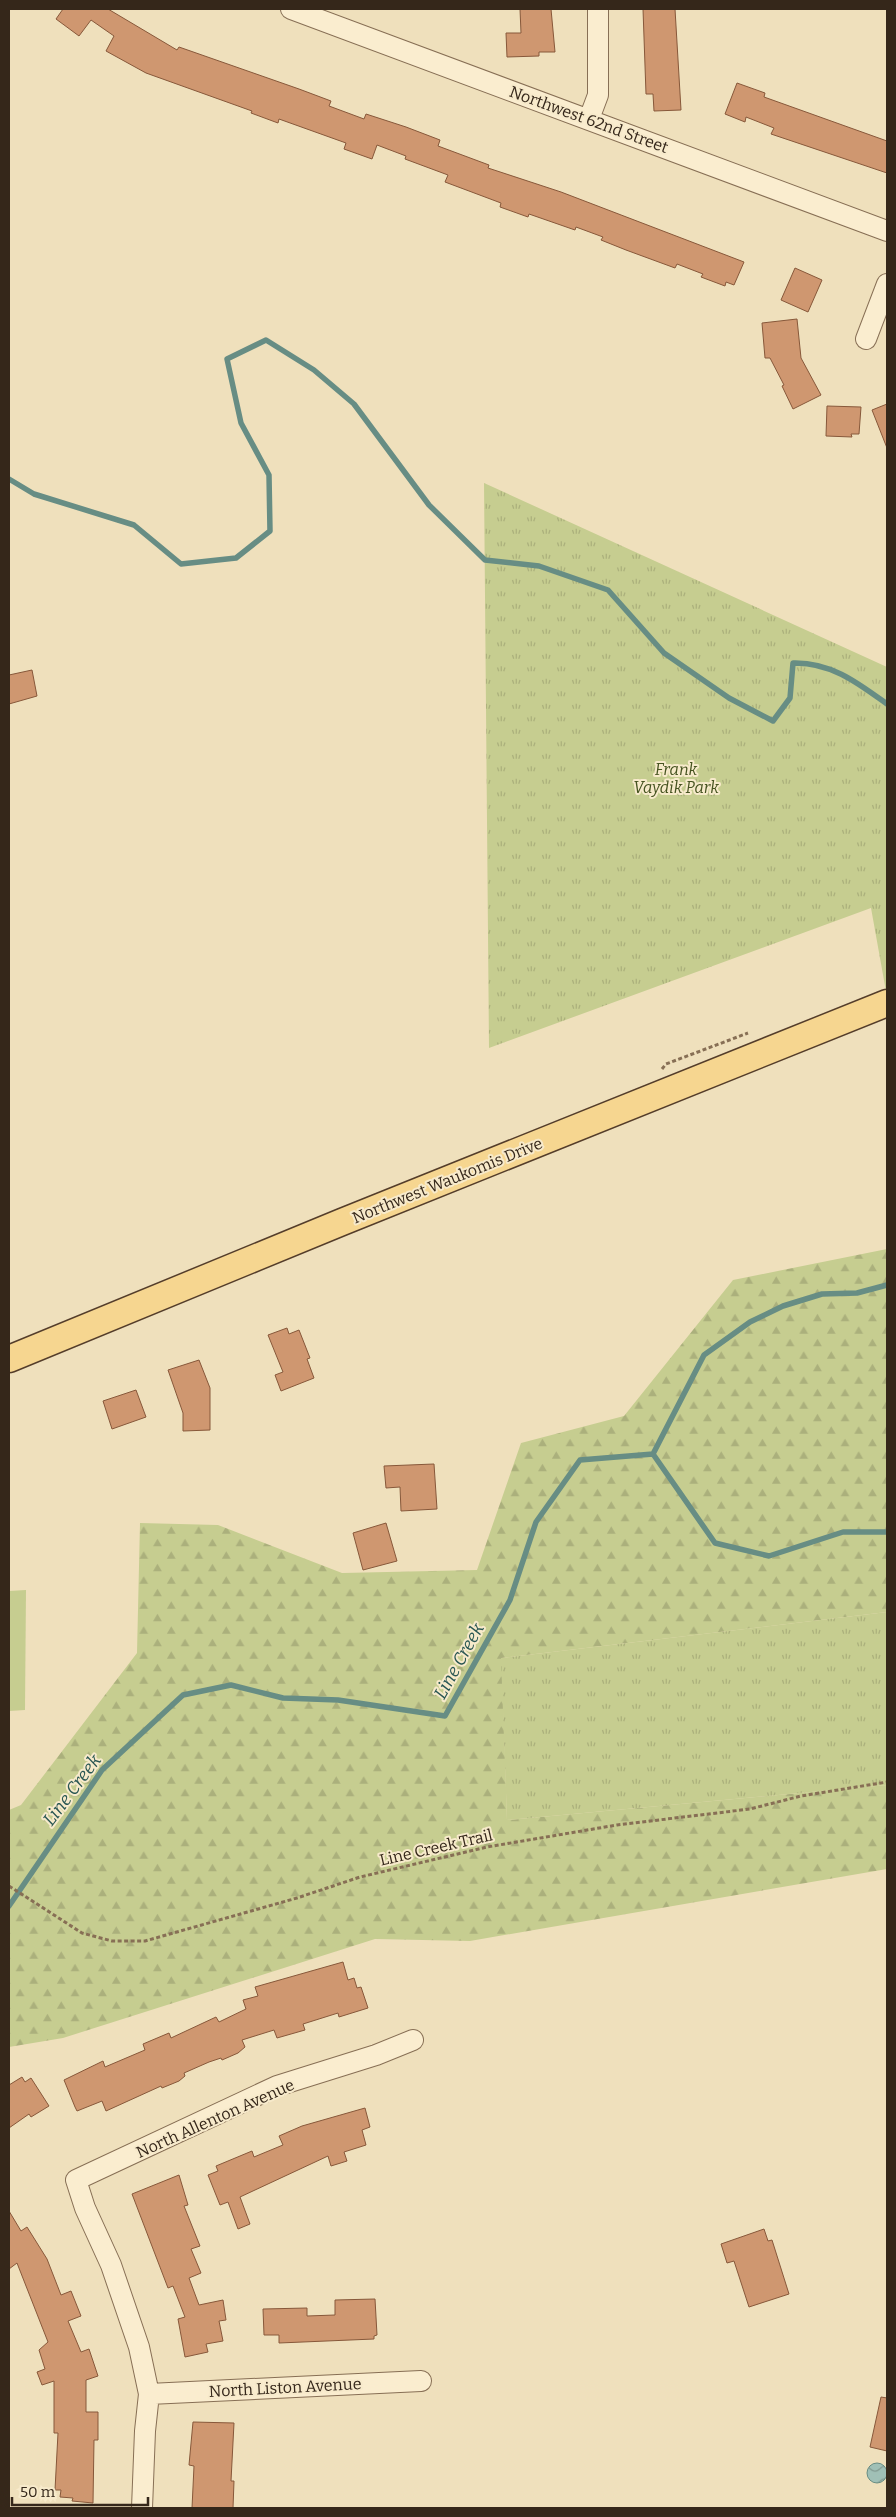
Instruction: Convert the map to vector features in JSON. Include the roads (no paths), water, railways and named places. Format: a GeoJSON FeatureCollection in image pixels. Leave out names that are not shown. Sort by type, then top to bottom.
{"type":"FeatureCollection","features":[{"type":"Feature","properties":{"kind":"main road","name":"Northwest Waukomis Drive"},"geometry":{"type":"LineString","coordinates":[[9,1359],[342,1222],[887,1003]]}},
{"type":"Feature","properties":{"kind":"street","name":"Northwest 62nd Street"},"geometry":{"type":"LineString","coordinates":[[290,9],[887,231]]}},
{"type":"Feature","properties":{"kind":"street"},"geometry":{"type":"LineString","coordinates":[[589,119],[598,95],[598,9]]}},
{"type":"Feature","properties":{"kind":"street"},"geometry":{"type":"LineString","coordinates":[[866,339],[887,284]]}},
{"type":"Feature","properties":{"kind":"street","name":"North Allenton Avenue"},"geometry":{"type":"LineString","coordinates":[[149,2394],[139,2347],[111,2265],[85,2208],[76,2180],[277,2086],[376,2055],[413,2040]]}},
{"type":"Feature","properties":{"kind":"street","name":"North Liston Avenue"},"geometry":{"type":"LineString","coordinates":[[149,2394],[421,2381]]}},
{"type":"Feature","properties":{"kind":"street"},"geometry":{"type":"LineString","coordinates":[[142,2508],[145,2430],[149,2394]]}},
{"type":"Feature","properties":{"kind":"water"},"geometry":{"type":"Polygon","coordinates":[[[877,2463],[884,2466],[887,2473],[884,2480],[877,2483],[870,2480],[867,2473],[870,2466],[877,2463]]]}},
{"type":"Feature","properties":{"kind":"waterway"},"geometry":{"type":"LineString","coordinates":[[9,479],[34,494],[134,525],[181,564],[236,558],[270,531],[269,475],[241,423],[227,359],[266,340],[314,370],[354,404],[429,505],[485,560],[539,566],[608,590],[664,653],[729,698],[773,721],[790,698],[793,663],[820,666],[832,670],[855,682],[887,704]]}},
{"type":"Feature","properties":{"kind":"waterway"},"geometry":{"type":"LineString","coordinates":[[653,1454],[704,1355],[750,1322],[783,1306],[822,1294],[857,1293],[887,1285]]}},
{"type":"Feature","properties":{"kind":"waterway","name":"Line Creek"},"geometry":{"type":"LineString","coordinates":[[9,1906],[102,1770],[183,1695],[231,1685],[283,1698],[338,1700],[445,1716],[510,1600],[536,1522],[580,1460],[653,1454],[715,1543],[769,1556],[843,1532],[887,1532]]}},
{"type":"Feature","properties":{"kind":"park label","name":"Frank Vaydik Park"},"geometry":{"type":"Point","coordinates":[676,778]}}]}
